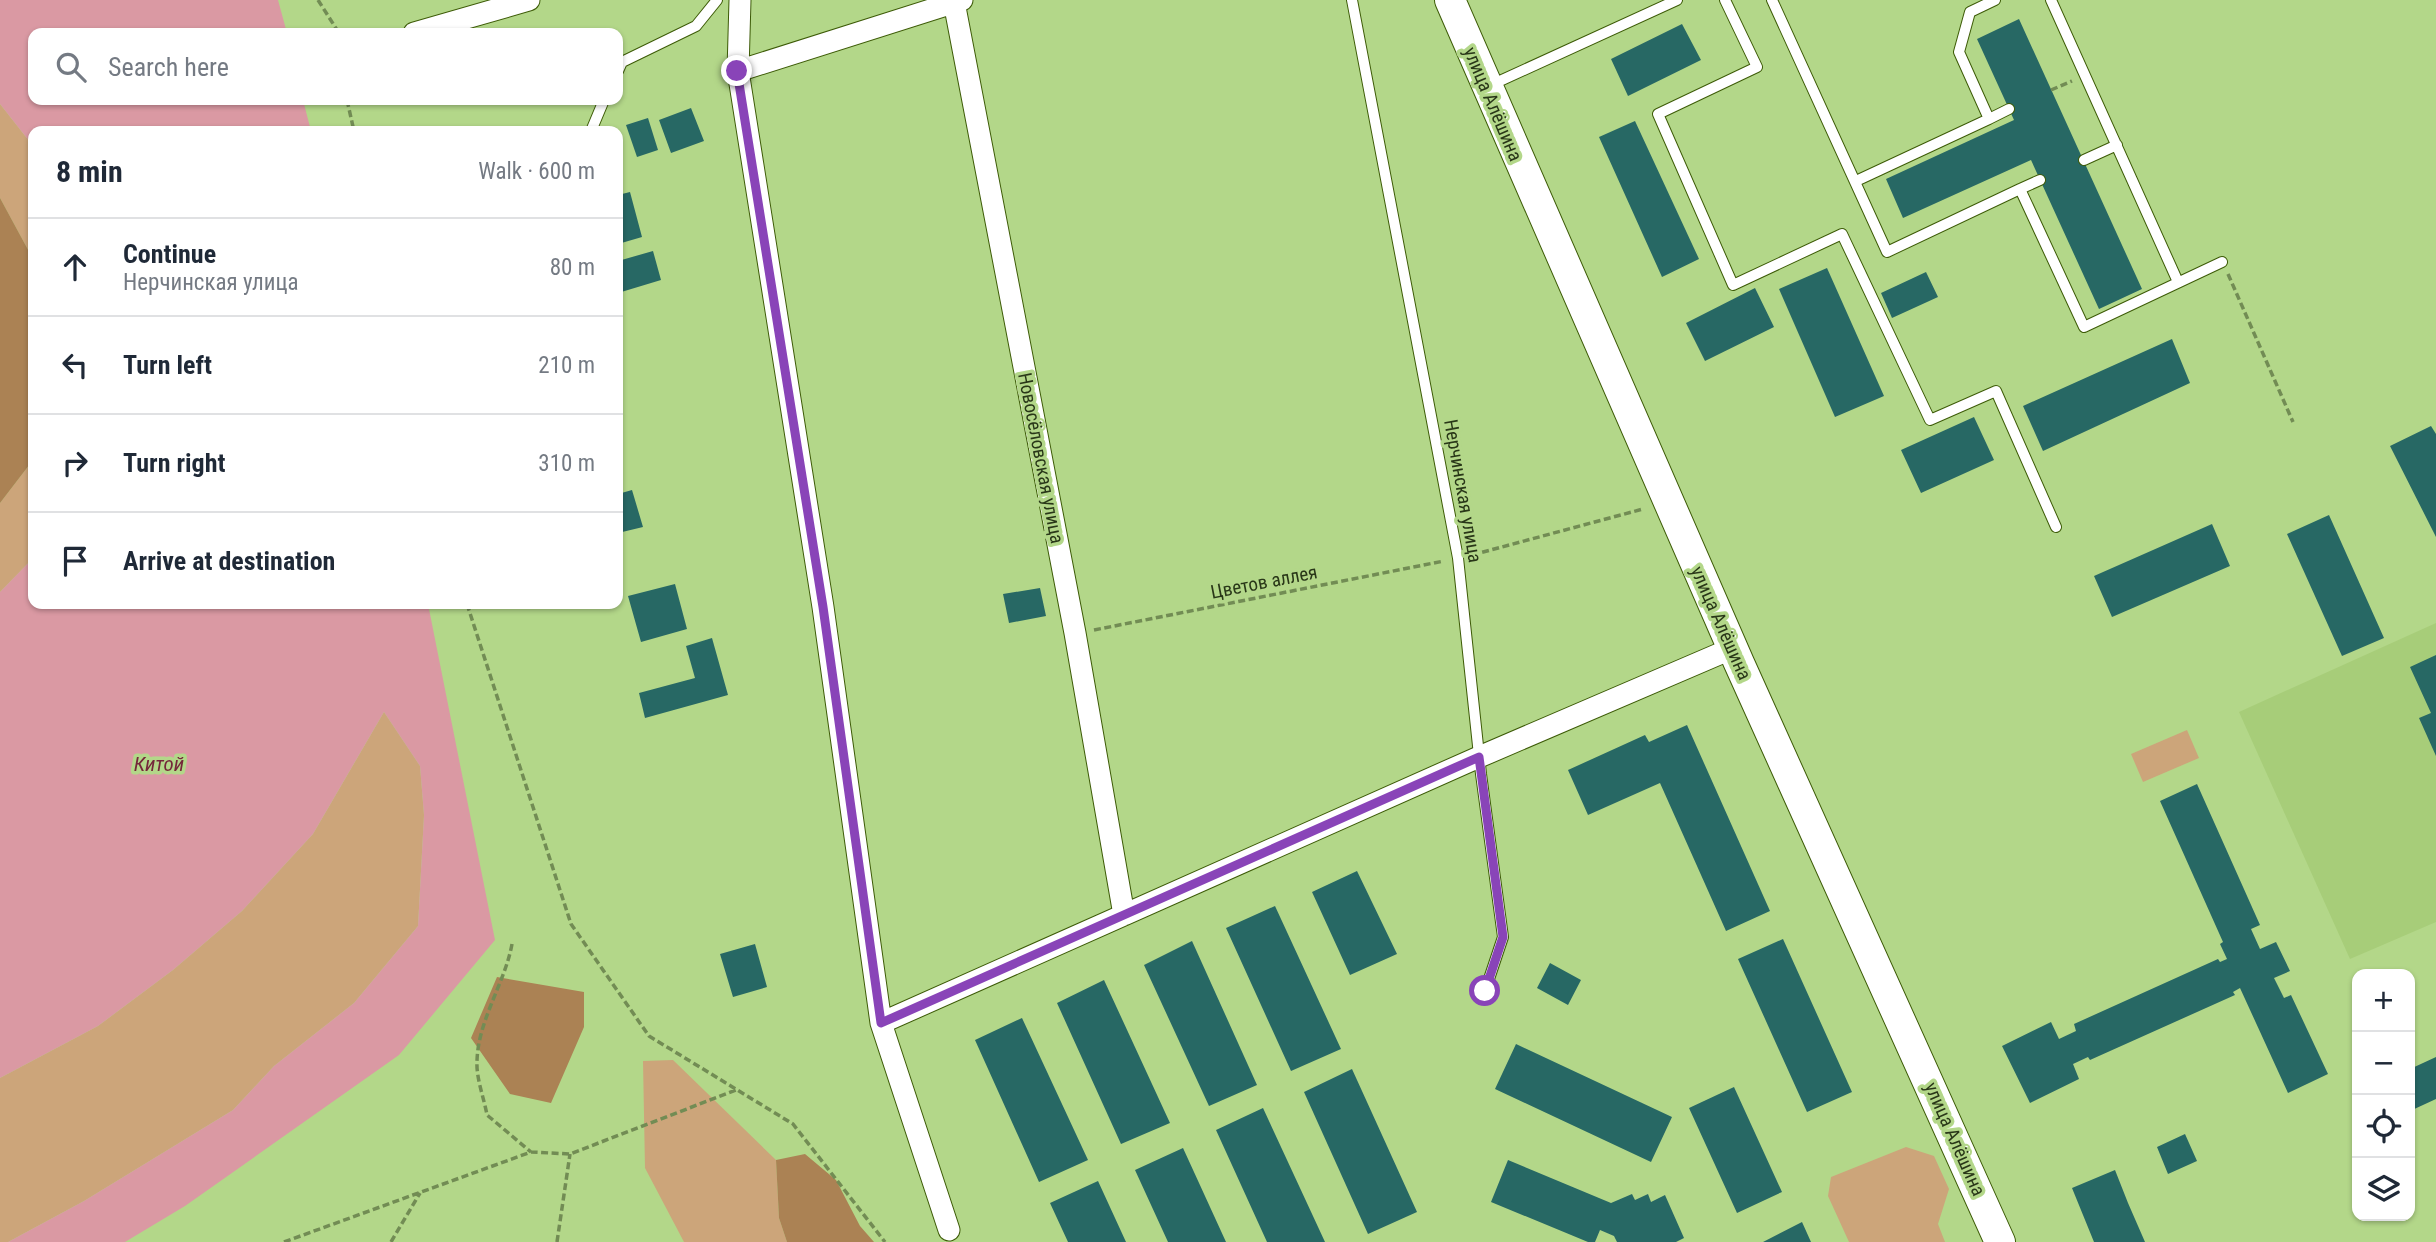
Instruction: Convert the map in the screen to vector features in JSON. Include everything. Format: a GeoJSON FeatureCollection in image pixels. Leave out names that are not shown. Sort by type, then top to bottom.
{"type":"FeatureCollection","features":[{"type":"Feature","properties":{"kind":"street"},"geometry":{"type":"LineString","coordinates":[[431,28],[529,0]]}},
{"type":"Feature","properties":{"kind":"street"},"geometry":{"type":"LineString","coordinates":[[740,0],[737,71],[823,607],[881,1023],[949,1230]]}},
{"type":"Feature","properties":{"kind":"street","name":"улица Алёшина"},"geometry":{"type":"LineString","coordinates":[[1450,0],[1485,88],[2000,1242]]}},
{"type":"Feature","properties":{"kind":"street"},"geometry":{"type":"LineString","coordinates":[[737,71],[958,1]]}},
{"type":"Feature","properties":{"kind":"street","name":"Новосёловская улица"},"geometry":{"type":"LineString","coordinates":[[958,1],[1124,915]]}},
{"type":"Feature","properties":{"kind":"street"},"geometry":{"type":"LineString","coordinates":[[881,1023],[1479,757],[1733,648]]}},
{"type":"Feature","properties":{"kind":"lane"},"geometry":{"type":"LineString","coordinates":[[623,62],[696,26],[717,0]]}},
{"type":"Feature","properties":{"kind":"lane","name":"Нерчинская улица"},"geometry":{"type":"LineString","coordinates":[[1352,0],[1458,558],[1479,757],[1503,937],[1485,991]]}},
{"type":"Feature","properties":{"kind":"lane"},"geometry":{"type":"LineString","coordinates":[[1485,88],[1677,0]]}},
{"type":"Feature","properties":{"kind":"lane"},"geometry":{"type":"LineString","coordinates":[[1725,0],[1757,67],[1658,114],[1733,285],[1842,234],[1930,420],[1996,391],[2056,527]]}},
{"type":"Feature","properties":{"kind":"lane"},"geometry":{"type":"LineString","coordinates":[[1772,0],[1887,252],[2040,180]]}},
{"type":"Feature","properties":{"kind":"lane"},"geometry":{"type":"LineString","coordinates":[[1989,119],[1959,52],[1970,12],[1995,0]]}},
{"type":"Feature","properties":{"kind":"lane"},"geometry":{"type":"LineString","coordinates":[[2051,0],[2178,282]]}},
{"type":"Feature","properties":{"kind":"lane"},"geometry":{"type":"LineString","coordinates":[[593,126],[602,105]]}},
{"type":"Feature","properties":{"kind":"lane"},"geometry":{"type":"LineString","coordinates":[[1856,181],[2009,110]]}},
{"type":"Feature","properties":{"kind":"lane"},"geometry":{"type":"LineString","coordinates":[[2084,160],[2117,145]]}},
{"type":"Feature","properties":{"kind":"lane"},"geometry":{"type":"LineString","coordinates":[[2020,190],[2084,327],[2222,262]]}},
{"type":"Feature","properties":{"kind":"path"},"geometry":{"type":"LineString","coordinates":[[318,0],[336,28]]}},
{"type":"Feature","properties":{"kind":"path"},"geometry":{"type":"LineString","coordinates":[[2052,90],[2085,75]]}},
{"type":"Feature","properties":{"kind":"path"},"geometry":{"type":"LineString","coordinates":[[348,105],[353,126]]}},
{"type":"Feature","properties":{"kind":"path"},"geometry":{"type":"LineString","coordinates":[[2222,262],[2293,422]]}},
{"type":"Feature","properties":{"kind":"path","name":"Цветов аллея"},"geometry":{"type":"LineString","coordinates":[[1075,634],[1458,558],[1643,509]]}},
{"type":"Feature","properties":{"kind":"path"},"geometry":{"type":"LineString","coordinates":[[469,609],[571,924],[649,1036],[793,1124],[885,1242]]}},
{"type":"Feature","properties":{"kind":"path"},"geometry":{"type":"LineString","coordinates":[[512,944],[508,969],[488,1016],[477,1061],[487,1115],[531,1152]]}},
{"type":"Feature","properties":{"kind":"path"},"geometry":{"type":"LineString","coordinates":[[284,1242],[531,1152],[570,1154],[736,1090]]}},
{"type":"Feature","properties":{"kind":"path"},"geometry":{"type":"LineString","coordinates":[[557,1242],[570,1154]]}},
{"type":"Feature","properties":{"kind":"path"},"geometry":{"type":"LineString","coordinates":[[391,1242],[421,1192]]}},
{"type":"Feature","properties":{"kind":"shaded area"},"geometry":{"type":"Polygon","coordinates":[[[0,104],[28,140],[28,250],[0,198],[0,104]]]}},
{"type":"Feature","properties":{"kind":"shaded area"},"geometry":{"type":"Polygon","coordinates":[[[0,198],[28,250],[28,467],[0,503],[0,198]]]}},
{"type":"Feature","properties":{"kind":"shaded area"},"geometry":{"type":"Polygon","coordinates":[[[28,467],[28,563],[0,592],[0,503],[28,467]]]}},
{"type":"Feature","properties":{"kind":"shaded area"},"geometry":{"type":"Polygon","coordinates":[[[2436,623],[2436,922],[2350,959],[2239,712],[2436,623]]]}},
{"type":"Feature","properties":{"kind":"shaded area"},"geometry":{"type":"Polygon","coordinates":[[[384,712],[420,766],[424,815],[418,926],[354,1003],[274,1066],[233,1110],[84,1201],[8,1242],[0,1242],[0,1078],[98,1026],[173,970],[242,911],[313,834],[384,712]]]}},
{"type":"Feature","properties":{"kind":"shaded area"},"geometry":{"type":"Polygon","coordinates":[[[2187,730],[2199,758],[2143,782],[2131,754],[2187,730]]]}},
{"type":"Feature","properties":{"kind":"shaded area"},"geometry":{"type":"Polygon","coordinates":[[[497,977],[584,992],[584,1027],[551,1103],[510,1094],[471,1038],[497,977]]]}},
{"type":"Feature","properties":{"kind":"shaded area"},"geometry":{"type":"Polygon","coordinates":[[[673,1060],[776,1160],[779,1218],[787,1242],[684,1242],[645,1168],[643,1061],[673,1060]]]}},
{"type":"Feature","properties":{"kind":"shaded area"},"geometry":{"type":"Polygon","coordinates":[[[1906,1147],[1934,1156],[1949,1189],[1938,1224],[1945,1242],[1849,1242],[1828,1196],[1831,1177],[1906,1147]]]}},
{"type":"Feature","properties":{"kind":"shaded area"},"geometry":{"type":"Polygon","coordinates":[[[805,1154],[836,1180],[860,1226],[874,1242],[787,1242],[779,1218],[776,1160],[805,1154]]]}},
{"type":"Feature","properties":{"kind":"water"},"geometry":{"type":"Polygon","coordinates":[[[0,0],[278,0],[286,28],[28,28],[28,105],[304,105],[310,126],[28,126],[28,140],[0,104],[0,0]]]}},
{"type":"Feature","properties":{"kind":"water","name":"Китой"},"geometry":{"type":"Polygon","coordinates":[[[28,563],[28,609],[429,609],[495,940],[399,1055],[185,1206],[125,1242],[8,1242],[84,1201],[233,1110],[274,1066],[354,1003],[418,926],[424,815],[420,766],[384,712],[313,834],[242,911],[173,970],[98,1026],[0,1078],[0,592],[28,563]]]}},
{"type":"Feature","properties":{"kind":"building"},"geometry":{"type":"Polygon","coordinates":[[[2019,19],[2142,289],[2099,309],[2031,160],[1903,218],[1886,179],[2014,120],[1977,39],[2019,19]]]}},
{"type":"Feature","properties":{"kind":"building"},"geometry":{"type":"Polygon","coordinates":[[[1682,24],[1701,60],[1628,96],[1611,59],[1682,24]]]}},
{"type":"Feature","properties":{"kind":"building"},"geometry":{"type":"Polygon","coordinates":[[[691,108],[704,141],[671,153],[659,120],[691,108]]]}},
{"type":"Feature","properties":{"kind":"building"},"geometry":{"type":"Polygon","coordinates":[[[648,118],[658,150],[637,157],[626,125],[648,118]]]}},
{"type":"Feature","properties":{"kind":"building"},"geometry":{"type":"Polygon","coordinates":[[[1635,121],[1699,259],[1662,277],[1599,137],[1635,121]]]}},
{"type":"Feature","properties":{"kind":"building"},"geometry":{"type":"Polygon","coordinates":[[[630,192],[642,237],[623,243],[623,194],[630,192]]]}},
{"type":"Feature","properties":{"kind":"building"},"geometry":{"type":"Polygon","coordinates":[[[653,251],[661,280],[623,291],[623,260],[653,251]]]}},
{"type":"Feature","properties":{"kind":"building"},"geometry":{"type":"Polygon","coordinates":[[[1827,268],[1884,396],[1835,417],[1779,289],[1827,268]]]}},
{"type":"Feature","properties":{"kind":"building"},"geometry":{"type":"Polygon","coordinates":[[[1926,272],[1938,297],[1892,318],[1881,293],[1926,272]]]}},
{"type":"Feature","properties":{"kind":"building"},"geometry":{"type":"Polygon","coordinates":[[[1755,288],[1774,327],[1705,361],[1686,323],[1755,288]]]}},
{"type":"Feature","properties":{"kind":"building"},"geometry":{"type":"Polygon","coordinates":[[[2172,339],[2190,383],[2043,451],[2023,406],[2172,339]]]}},
{"type":"Feature","properties":{"kind":"building"},"geometry":{"type":"Polygon","coordinates":[[[1974,417],[1994,460],[1921,493],[1901,450],[1974,417]]]}},
{"type":"Feature","properties":{"kind":"building"},"geometry":{"type":"Polygon","coordinates":[[[2431,426],[2436,434],[2436,537],[2390,446],[2431,426]]]}},
{"type":"Feature","properties":{"kind":"building"},"geometry":{"type":"Polygon","coordinates":[[[632,490],[643,527],[623,532],[623,493],[632,490]]]}},
{"type":"Feature","properties":{"kind":"building"},"geometry":{"type":"Polygon","coordinates":[[[2329,515],[2384,638],[2342,656],[2287,534],[2329,515]]]}},
{"type":"Feature","properties":{"kind":"building"},"geometry":{"type":"Polygon","coordinates":[[[2212,524],[2230,566],[2112,617],[2094,576],[2212,524]]]}},
{"type":"Feature","properties":{"kind":"building"},"geometry":{"type":"Polygon","coordinates":[[[675,584],[687,629],[641,642],[628,596],[675,584]]]}},
{"type":"Feature","properties":{"kind":"building"},"geometry":{"type":"Polygon","coordinates":[[[1040,588],[1046,616],[1009,623],[1003,594],[1040,588]]]}},
{"type":"Feature","properties":{"kind":"building"},"geometry":{"type":"Polygon","coordinates":[[[712,638],[728,695],[645,718],[639,693],[695,678],[686,646],[712,638]]]}},
{"type":"Feature","properties":{"kind":"building"},"geometry":{"type":"Polygon","coordinates":[[[2436,655],[2436,756],[2419,718],[2431,713],[2410,667],[2436,655]]]}},
{"type":"Feature","properties":{"kind":"building"},"geometry":{"type":"Polygon","coordinates":[[[1687,725],[1770,911],[1726,931],[1660,783],[1588,815],[1568,770],[1645,735],[1649,742],[1687,725]]]}},
{"type":"Feature","properties":{"kind":"building"},"geometry":{"type":"Polygon","coordinates":[[[2197,784],[2260,925],[2251,929],[2260,949],[2276,942],[2290,971],[2274,978],[2284,998],[2291,995],[2328,1074],[2288,1093],[2240,988],[2233,992],[2235,995],[2090,1060],[2088,1057],[2073,1064],[2079,1079],[2030,1103],[2002,1046],[2051,1022],[2059,1039],[2076,1031],[2074,1024],[2218,959],[2220,962],[2227,959],[2220,944],[2223,942],[2160,801],[2197,784]]]}},
{"type":"Feature","properties":{"kind":"building"},"geometry":{"type":"Polygon","coordinates":[[[1357,871],[1397,954],[1350,975],[1312,892],[1357,871]]]}},
{"type":"Feature","properties":{"kind":"building"},"geometry":{"type":"Polygon","coordinates":[[[1275,906],[1341,1049],[1291,1071],[1226,928],[1275,906]]]}},
{"type":"Feature","properties":{"kind":"building"},"geometry":{"type":"Polygon","coordinates":[[[1783,939],[1852,1092],[1807,1112],[1738,959],[1783,939]]]}},
{"type":"Feature","properties":{"kind":"building"},"geometry":{"type":"Polygon","coordinates":[[[1192,941],[1257,1085],[1209,1106],[1144,965],[1192,941]]]}},
{"type":"Feature","properties":{"kind":"building"},"geometry":{"type":"Polygon","coordinates":[[[755,944],[767,987],[733,997],[720,954],[755,944]]]}},
{"type":"Feature","properties":{"kind":"building"},"geometry":{"type":"Polygon","coordinates":[[[1550,963],[1581,980],[1568,1005],[1537,988],[1550,963]]]}},
{"type":"Feature","properties":{"kind":"building"},"geometry":{"type":"Polygon","coordinates":[[[1104,980],[1170,1123],[1121,1144],[1057,1003],[1104,980]]]}},
{"type":"Feature","properties":{"kind":"building"},"geometry":{"type":"Polygon","coordinates":[[[1022,1018],[1088,1160],[1039,1182],[975,1040],[1022,1018]]]}},
{"type":"Feature","properties":{"kind":"building"},"geometry":{"type":"Polygon","coordinates":[[[1516,1044],[1672,1117],[1651,1162],[1495,1089],[1516,1044]]]}},
{"type":"Feature","properties":{"kind":"building"},"geometry":{"type":"Polygon","coordinates":[[[2436,1057],[2436,1099],[2415,1109],[2415,1095],[2415,1067],[2436,1057]]]}},
{"type":"Feature","properties":{"kind":"building"},"geometry":{"type":"Polygon","coordinates":[[[1352,1069],[1417,1212],[1368,1234],[1304,1092],[1352,1069]]]}},
{"type":"Feature","properties":{"kind":"building"},"geometry":{"type":"Polygon","coordinates":[[[1734,1087],[1782,1192],[1737,1213],[1689,1108],[1734,1087]]]}},
{"type":"Feature","properties":{"kind":"building"},"geometry":{"type":"Polygon","coordinates":[[[1263,1108],[1325,1242],[1267,1242],[1216,1130],[1263,1108]]]}},
{"type":"Feature","properties":{"kind":"building"},"geometry":{"type":"Polygon","coordinates":[[[2185,1134],[2197,1161],[2168,1174],[2157,1147],[2185,1134]]]}},
{"type":"Feature","properties":{"kind":"building"},"geometry":{"type":"Polygon","coordinates":[[[1183,1148],[1226,1242],[1168,1242],[1135,1170],[1183,1148]]]}},
{"type":"Feature","properties":{"kind":"building"},"geometry":{"type":"Polygon","coordinates":[[[1508,1160],[1611,1203],[1632,1194],[1635,1200],[1648,1194],[1651,1202],[1665,1195],[1684,1238],[1676,1242],[1617,1242],[1614,1236],[1600,1230],[1595,1242],[1588,1242],[1491,1202],[1508,1160]]]}},
{"type":"Feature","properties":{"kind":"building"},"geometry":{"type":"Polygon","coordinates":[[[2115,1170],[2145,1242],[2094,1242],[2072,1188],[2115,1170]]]}},
{"type":"Feature","properties":{"kind":"building"},"geometry":{"type":"Polygon","coordinates":[[[1098,1181],[1126,1242],[1068,1242],[1050,1203],[1098,1181]]]}},
{"type":"Feature","properties":{"kind":"building"},"geometry":{"type":"Polygon","coordinates":[[[1802,1222],[1811,1242],[1763,1242],[1802,1222]]]}},
{"type":"Feature","properties":{"kind":"route"},"geometry":{"type":"LineString","coordinates":[[737,71],[823,607],[881,1023],[1479,757],[1503,937],[1485,991]]}}]}
